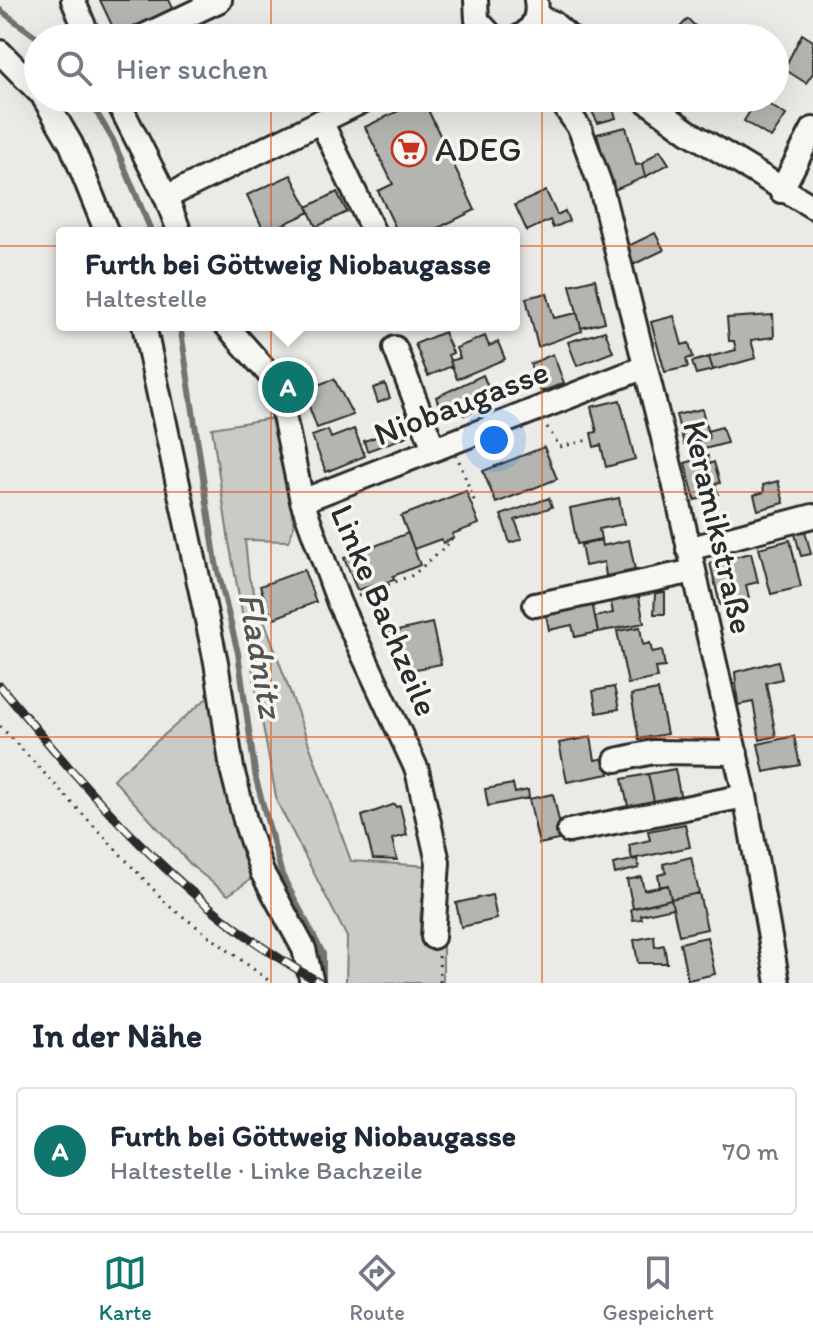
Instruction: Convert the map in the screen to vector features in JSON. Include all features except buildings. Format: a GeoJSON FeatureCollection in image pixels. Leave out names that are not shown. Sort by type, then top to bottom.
{"type":"FeatureCollection","features":[{"type":"Feature","properties":{"kind":"street"},"geometry":{"type":"LineString","coordinates":[[73,0],[83,24]]}},
{"type":"Feature","properties":{"kind":"street"},"geometry":{"type":"LineString","coordinates":[[169,24],[220,0]]}},
{"type":"Feature","properties":{"kind":"street"},"geometry":{"type":"LineString","coordinates":[[476,0],[477,20],[480,24]]}},
{"type":"Feature","properties":{"kind":"street"},"geometry":{"type":"LineString","coordinates":[[536,8],[554,24]]}},
{"type":"Feature","properties":{"kind":"street"},"geometry":{"type":"LineString","coordinates":[[0,52],[24,77]]}},
{"type":"Feature","properties":{"kind":"street"},"geometry":{"type":"LineString","coordinates":[[51,112],[71,144],[105,227]]}},
{"type":"Feature","properties":{"kind":"street"},"geometry":{"type":"LineString","coordinates":[[123,112],[178,227]]}},
{"type":"Feature","properties":{"kind":"street"},"geometry":{"type":"LineString","coordinates":[[166,197],[340,112]]}},
{"type":"Feature","properties":{"kind":"street","name":"Keramikstraße"},"geometry":{"type":"LineString","coordinates":[[568,112],[580,129],[592,161],[645,367],[736,753],[778,983]]}},
{"type":"Feature","properties":{"kind":"street"},"geometry":{"type":"LineString","coordinates":[[663,112],[781,191],[813,207]]}},
{"type":"Feature","properties":{"kind":"street"},"geometry":{"type":"LineString","coordinates":[[321,121],[371,227]]}},
{"type":"Feature","properties":{"kind":"street"},"geometry":{"type":"LineString","coordinates":[[781,191],[813,129]]}},
{"type":"Feature","properties":{"kind":"street"},"geometry":{"type":"LineString","coordinates":[[145,331],[216,662],[232,769],[246,824],[262,872],[304,949],[312,983]]}},
{"type":"Feature","properties":{"kind":"street","name":"Linke Bachzeile"},"geometry":{"type":"LineString","coordinates":[[231,331],[270,375],[279,392],[302,501],[339,603],[417,770],[438,862],[433,937]]}},
{"type":"Feature","properties":{"kind":"street"},"geometry":{"type":"LineString","coordinates":[[395,348],[443,446]]}},
{"type":"Feature","properties":{"kind":"street","name":"Niobaugasse"},"geometry":{"type":"LineString","coordinates":[[302,501],[645,367]]}},
{"type":"Feature","properties":{"kind":"street"},"geometry":{"type":"LineString","coordinates":[[688,549],[813,516]]}},
{"type":"Feature","properties":{"kind":"street"},"geometry":{"type":"LineString","coordinates":[[535,605],[694,571]]}},
{"type":"Feature","properties":{"kind":"street"},"geometry":{"type":"LineString","coordinates":[[616,760],[653,752],[736,753]]}},
{"type":"Feature","properties":{"kind":"street"},"geometry":{"type":"LineString","coordinates":[[569,831],[745,796]]}},
{"type":"Feature","properties":{"kind":"path"},"geometry":{"type":"LineString","coordinates":[[535,409],[560,447],[588,440]]}},
{"type":"Feature","properties":{"kind":"path"},"geometry":{"type":"LineString","coordinates":[[443,446],[475,503]]}},
{"type":"Feature","properties":{"kind":"path"},"geometry":{"type":"LineString","coordinates":[[339,603],[413,575],[448,544]]}},
{"type":"Feature","properties":{"kind":"path"},"geometry":{"type":"LineString","coordinates":[[0,726],[169,906],[272,983]]}},
{"type":"Feature","properties":{"kind":"path"},"geometry":{"type":"LineString","coordinates":[[433,937],[438,947],[440,983]]}},
{"type":"Feature","properties":{"kind":"shaded area"},"geometry":{"type":"Polygon","coordinates":[[[273,418],[294,525],[289,541],[245,540],[249,578],[351,861],[429,866],[421,908],[421,929],[427,948],[443,944],[443,983],[346,983],[347,937],[277,802],[229,542],[212,428],[273,418]]]}},
{"type":"Feature","properties":{"kind":"shaded area"},"geometry":{"type":"Polygon","coordinates":[[[214,692],[257,875],[228,895],[192,866],[113,779],[214,692]]]}},
{"type":"Feature","properties":{"kind":"waterway","name":"Fladnitz"},"geometry":{"type":"LineString","coordinates":[[0,10],[24,28]]}},
{"type":"Feature","properties":{"kind":"waterway","name":"Fladnitz"},"geometry":{"type":"LineString","coordinates":[[96,112],[113,140],[149,227]]}},
{"type":"Feature","properties":{"kind":"waterway","name":"Fladnitz"},"geometry":{"type":"LineString","coordinates":[[181,331],[216,563],[238,653],[256,779],[282,875],[323,954],[323,983]]}},
{"type":"Feature","properties":{"kind":"railway"},"geometry":{"type":"LineString","coordinates":[[0,686],[109,811],[186,887],[273,954],[321,983]]}},
{"type":"Feature","properties":{"kind":"place","name":"ADEG"},"geometry":{"type":"Point","coordinates":[409,149]}},
{"type":"Feature","properties":{"kind":"place","name":"Furth bei Göttweig Niobaugasse"},"geometry":{"type":"Point","coordinates":[288,387]}}]}
